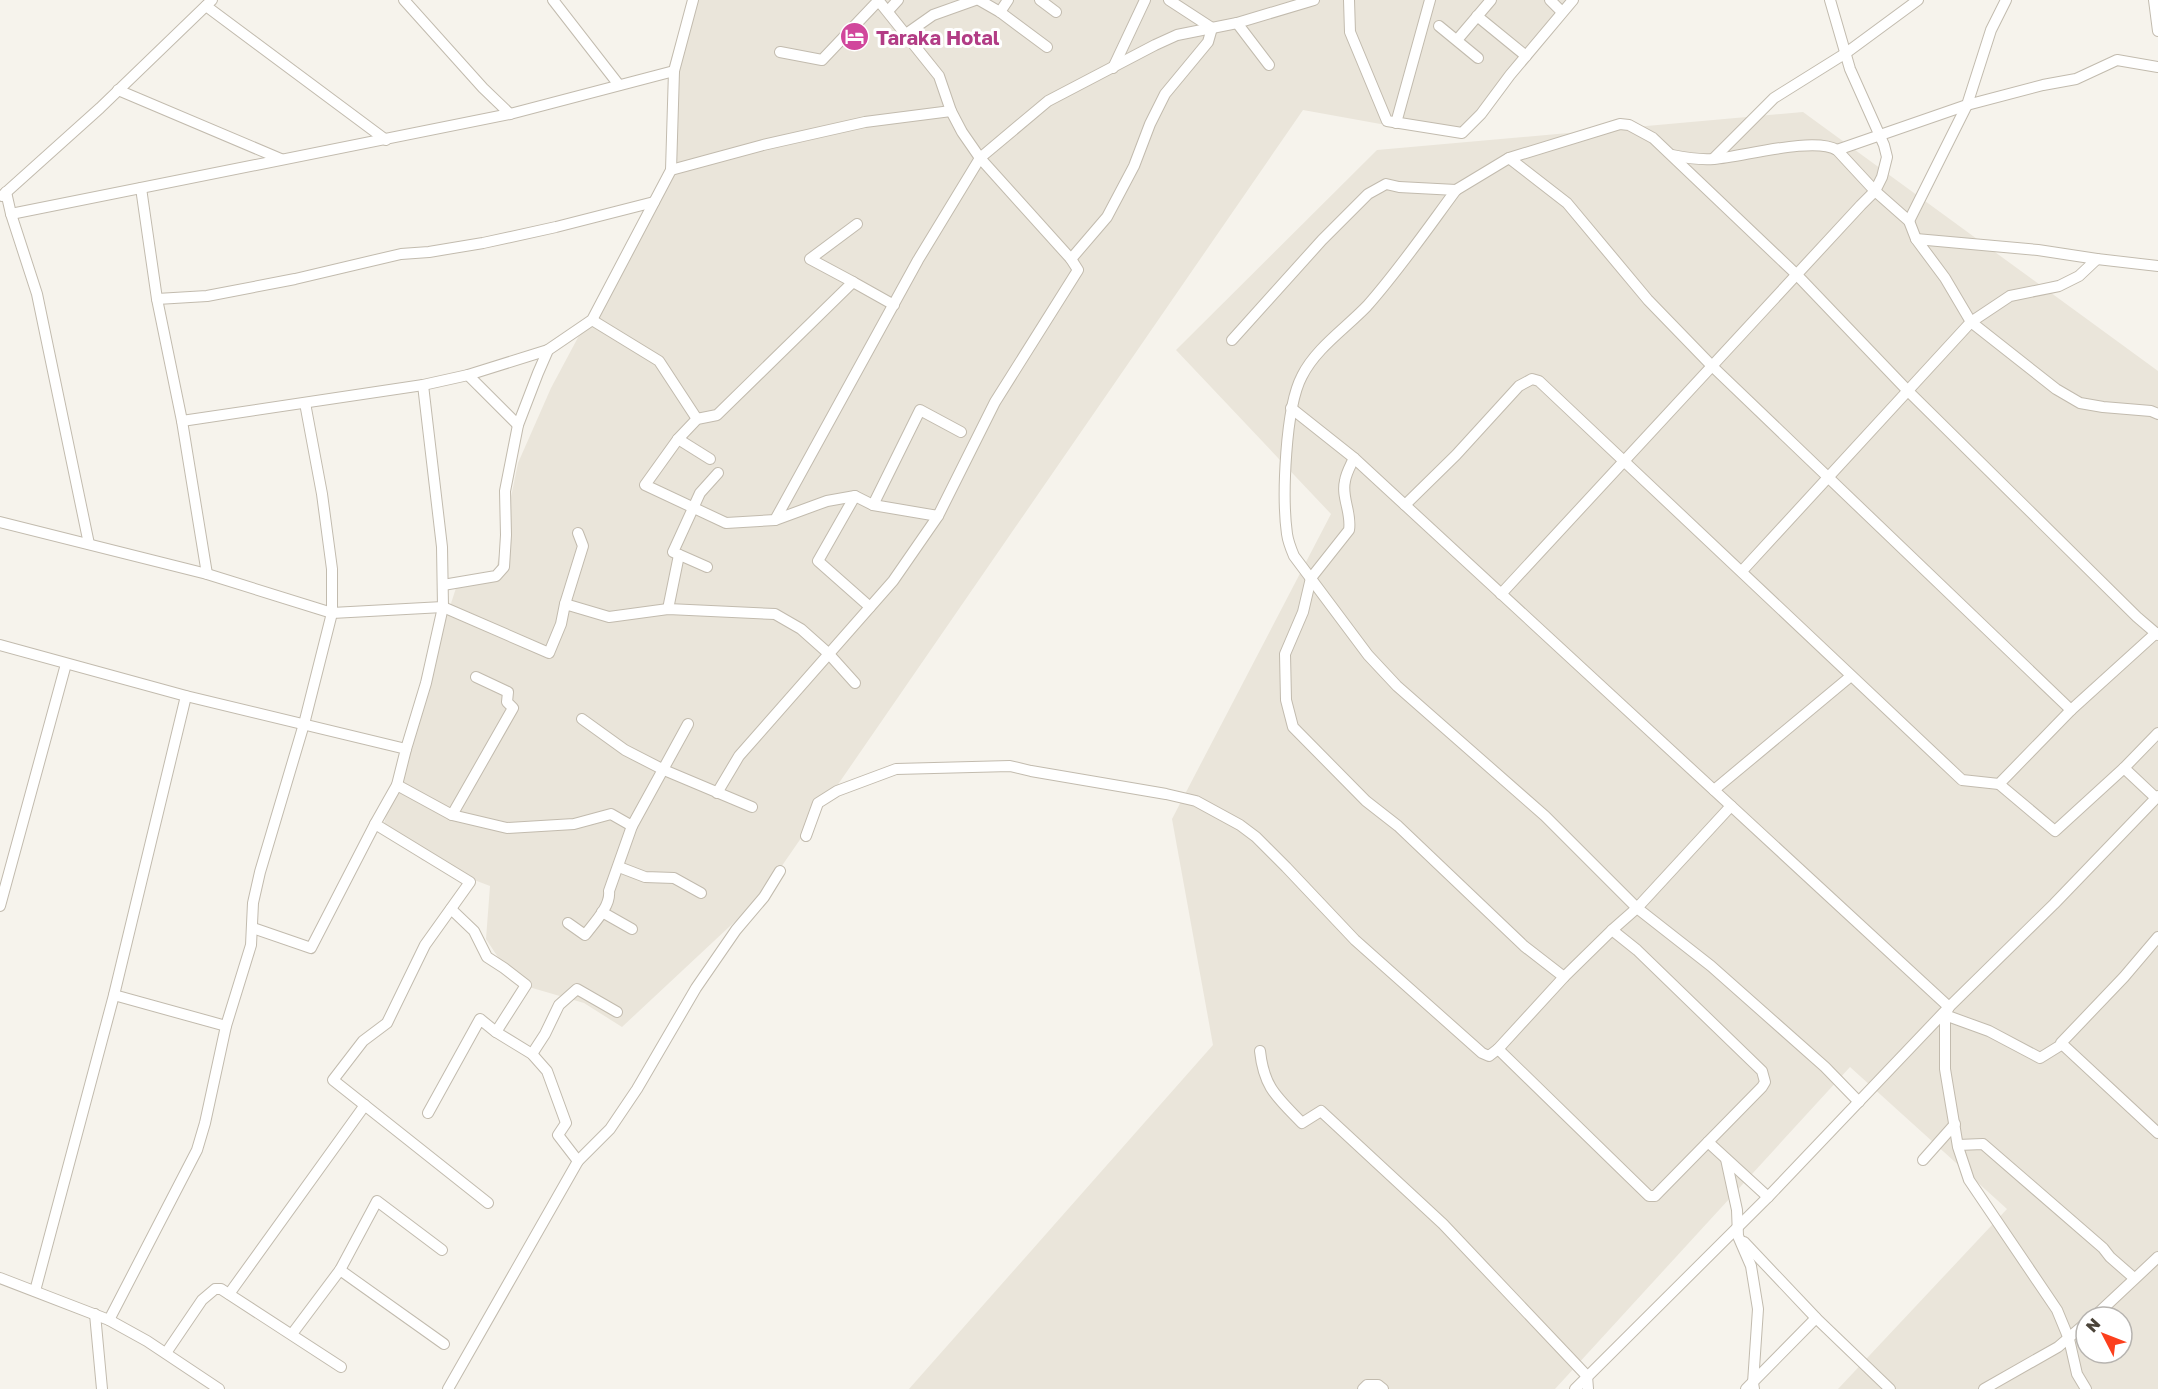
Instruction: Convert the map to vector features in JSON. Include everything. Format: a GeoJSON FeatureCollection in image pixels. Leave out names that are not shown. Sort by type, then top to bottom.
{"type":"FeatureCollection","features":[{"type":"Feature","properties":{"kind":"street"},"geometry":{"type":"LineString","coordinates":[[404,0],[483,88],[510,114]]}},
{"type":"Feature","properties":{"kind":"street"},"geometry":{"type":"LineString","coordinates":[[553,0],[619,85]]}},
{"type":"Feature","properties":{"kind":"street"},"geometry":{"type":"LineString","coordinates":[[182,421],[423,385],[468,375],[548,350],[592,320],[671,170],[674,71],[693,0]]}},
{"type":"Feature","properties":{"kind":"street"},"geometry":{"type":"LineString","coordinates":[[717,793],[739,756],[893,581],[938,516],[994,402],[1078,270],[1071,259],[980,158],[951,111],[939,76],[878,0],[822,60],[780,52]]}},
{"type":"Feature","properties":{"kind":"street"},"geometry":{"type":"LineString","coordinates":[[888,11],[897,0]]}},
{"type":"Feature","properties":{"kind":"street"},"geometry":{"type":"LineString","coordinates":[[906,34],[933,15],[977,0],[1000,12],[1047,46]]}},
{"type":"Feature","properties":{"kind":"street"},"geometry":{"type":"LineString","coordinates":[[1000,12],[1008,0]]}},
{"type":"Feature","properties":{"kind":"street"},"geometry":{"type":"LineString","coordinates":[[1040,0],[1056,12]]}},
{"type":"Feature","properties":{"kind":"street"},"geometry":{"type":"LineString","coordinates":[[1113,68],[1145,0]]}},
{"type":"Feature","properties":{"kind":"street"},"geometry":{"type":"LineString","coordinates":[[1169,0],[1212,28]]}},
{"type":"Feature","properties":{"kind":"street"},"geometry":{"type":"LineString","coordinates":[[776,520],[918,260],[980,158],[1048,101],[1177,35],[1237,23],[1314,0]]}},
{"type":"Feature","properties":{"kind":"street"},"geometry":{"type":"LineString","coordinates":[[1349,0],[1350,32],[1387,121],[1462,133],[1572,0]]}},
{"type":"Feature","properties":{"kind":"street"},"geometry":{"type":"LineString","coordinates":[[1396,123],[1430,0]]}},
{"type":"Feature","properties":{"kind":"street"},"geometry":{"type":"LineString","coordinates":[[1457,40],[1491,0]]}},
{"type":"Feature","properties":{"kind":"street"},"geometry":{"type":"LineString","coordinates":[[1550,0],[1563,12]]}},
{"type":"Feature","properties":{"kind":"street"},"geometry":{"type":"LineString","coordinates":[[1501,594],[1796,274],[1875,192],[1887,157],[1880,135],[1850,69],[1830,0]]}},
{"type":"Feature","properties":{"kind":"street"},"geometry":{"type":"LineString","coordinates":[[1713,159],[1774,98],[1846,53],[1918,0]]}},
{"type":"Feature","properties":{"kind":"street"},"geometry":{"type":"LineString","coordinates":[[1910,221],[1967,105],[1991,30],[2006,0]]}},
{"type":"Feature","properties":{"kind":"street"},"geometry":{"type":"LineString","coordinates":[[2154,0],[2158,31]]}},
{"type":"Feature","properties":{"kind":"street"},"geometry":{"type":"LineString","coordinates":[[89,544],[37,294],[3,195],[209,3],[386,140]]}},
{"type":"Feature","properties":{"kind":"street"},"geometry":{"type":"LineString","coordinates":[[1477,16],[1526,56]]}},
{"type":"Feature","properties":{"kind":"street"},"geometry":{"type":"LineString","coordinates":[[1237,23],[1269,65]]}},
{"type":"Feature","properties":{"kind":"street"},"geometry":{"type":"LineString","coordinates":[[1439,26],[1478,58]]}},
{"type":"Feature","properties":{"kind":"street"},"geometry":{"type":"LineString","coordinates":[[1071,259],[1107,217],[1134,166],[1150,124],[1165,94],[1208,42],[1212,28]]}},
{"type":"Feature","properties":{"kind":"street"},"geometry":{"type":"LineString","coordinates":[[1837,150],[1967,105],[2043,85],[2076,79],[2117,60],[2158,67]]}},
{"type":"Feature","properties":{"kind":"street"},"geometry":{"type":"LineString","coordinates":[[11,214],[510,114],[674,71]]}},
{"type":"Feature","properties":{"kind":"street"},"geometry":{"type":"LineString","coordinates":[[118,90],[280,159]]}},
{"type":"Feature","properties":{"kind":"street"},"geometry":{"type":"LineString","coordinates":[[671,170],[763,145],[865,122],[951,111]]}},
{"type":"Feature","properties":{"kind":"street"},"geometry":{"type":"LineString","coordinates":[[1859,1102],[1825,1067],[1711,966],[1637,908],[1538,809],[1397,686],[1368,655],[1294,556],[1287,537],[1285,505],[1291,408],[1303,373],[1367,305],[1456,190],[1509,158],[1620,124],[1629,125],[1642,130],[1672,155],[1796,274],[1908,391],[2157,634],[2158,648]]}},
{"type":"Feature","properties":{"kind":"street"},"geometry":{"type":"LineString","coordinates":[[1672,155],[1691,159],[1713,159],[1808,145],[1831,146],[1875,192],[1910,221],[1916,239],[1945,278],[1971,322],[2056,389],[2080,403],[2151,411],[2158,414]]}},
{"type":"Feature","properties":{"kind":"street"},"geometry":{"type":"LineString","coordinates":[[1509,158],[1567,203],[1648,300],[1712,366],[2071,710]]}},
{"type":"Feature","properties":{"kind":"street"},"geometry":{"type":"LineString","coordinates":[[1232,340],[1322,240],[1368,194],[1386,184],[1399,187],[1456,190]]}},
{"type":"Feature","properties":{"kind":"street"},"geometry":{"type":"LineString","coordinates":[[141,188],[157,299],[182,421],[207,574]]}},
{"type":"Feature","properties":{"kind":"street"},"geometry":{"type":"LineString","coordinates":[[157,299],[207,296],[295,279],[401,254],[483,243],[654,202]]}},
{"type":"Feature","properties":{"kind":"street"},"geometry":{"type":"LineString","coordinates":[[857,224],[810,259],[894,305]]}},
{"type":"Feature","properties":{"kind":"street"},"geometry":{"type":"LineString","coordinates":[[1916,239],[2038,250],[2097,260],[2158,266]]}},
{"type":"Feature","properties":{"kind":"street"},"geometry":{"type":"LineString","coordinates":[[1742,571],[1971,322],[2010,296],[2059,286],[2079,276],[2097,260]]}},
{"type":"Feature","properties":{"kind":"street"},"geometry":{"type":"LineString","coordinates":[[853,282],[717,415],[697,419],[678,439],[645,484],[726,523],[776,520],[827,501],[855,496],[873,506],[938,516]]}},
{"type":"Feature","properties":{"kind":"street"},"geometry":{"type":"LineString","coordinates":[[592,320],[659,361],[697,419]]}},
{"type":"Feature","properties":{"kind":"street"},"geometry":{"type":"LineString","coordinates":[[443,585],[496,576],[504,567],[506,535],[504,499],[518,425],[548,350]]}},
{"type":"Feature","properties":{"kind":"street"},"geometry":{"type":"LineString","coordinates":[[468,375],[518,425]]}},
{"type":"Feature","properties":{"kind":"street"},"geometry":{"type":"LineString","coordinates":[[1405,505],[1456,455],[1519,386],[1532,379],[1539,381],[1962,780],[1999,784],[2055,831],[2124,768],[2158,733]]}},
{"type":"Feature","properties":{"kind":"street"},"geometry":{"type":"LineString","coordinates":[[253,928],[311,948],[397,784],[426,683],[443,607],[442,547],[423,385]]}},
{"type":"Feature","properties":{"kind":"street"},"geometry":{"type":"LineString","coordinates":[[109,1320],[196,1150],[205,1123],[226,1026],[251,945],[253,903],[260,872],[304,724],[333,613],[332,569],[322,494],[305,403]]}},
{"type":"Feature","properties":{"kind":"street"},"geometry":{"type":"LineString","coordinates":[[1291,408],[1354,458],[1714,790],[1947,1011],[2040,1058],[2061,1044],[2158,937]]}},
{"type":"Feature","properties":{"kind":"street"},"geometry":{"type":"LineString","coordinates":[[873,506],[920,410],[962,432]]}},
{"type":"Feature","properties":{"kind":"street"},"geometry":{"type":"LineString","coordinates":[[678,439],[710,459]]}},
{"type":"Feature","properties":{"kind":"street"},"geometry":{"type":"LineString","coordinates":[[1354,458],[1344,481],[1350,522],[1348,530],[1345,537],[1311,578],[1303,612],[1285,654],[1286,700],[1293,728],[1366,801],[1398,826],[1524,946],[1564,977]]}},
{"type":"Feature","properties":{"kind":"street"},"geometry":{"type":"LineString","coordinates":[[707,567],[673,552],[700,493],[718,473]]}},
{"type":"Feature","properties":{"kind":"street"},"geometry":{"type":"LineString","coordinates":[[855,496],[818,561],[870,607]]}},
{"type":"Feature","properties":{"kind":"street"},"geometry":{"type":"LineString","coordinates":[[0,522],[207,574],[333,613],[443,607],[549,653],[561,624],[583,546],[578,533]]}},
{"type":"Feature","properties":{"kind":"street"},"geometry":{"type":"LineString","coordinates":[[668,609],[679,555]]}},
{"type":"Feature","properties":{"kind":"street"},"geometry":{"type":"LineString","coordinates":[[565,604],[609,617],[668,609],[775,614],[801,629],[828,653],[855,683]]}},
{"type":"Feature","properties":{"kind":"street"},"geometry":{"type":"LineString","coordinates":[[1999,784],[2071,710],[2157,634]]}},
{"type":"Feature","properties":{"kind":"street"},"geometry":{"type":"LineString","coordinates":[[0,645],[186,696],[406,749]]}},
{"type":"Feature","properties":{"kind":"street"},"geometry":{"type":"LineString","coordinates":[[0,906],[66,664]]}},
{"type":"Feature","properties":{"kind":"street"},"geometry":{"type":"LineString","coordinates":[[1714,790],[1851,676]]}},
{"type":"Feature","properties":{"kind":"street"},"geometry":{"type":"LineString","coordinates":[[452,815],[513,708],[507,702],[508,692],[476,677]]}},
{"type":"Feature","properties":{"kind":"street"},"geometry":{"type":"LineString","coordinates":[[35,1291],[114,995],[186,696]]}},
{"type":"Feature","properties":{"kind":"street"},"geometry":{"type":"LineString","coordinates":[[582,719],[624,750],[664,770],[752,807]]}},
{"type":"Feature","properties":{"kind":"street"},"geometry":{"type":"LineString","coordinates":[[568,923],[585,935],[602,912],[632,826],[688,724]]}},
{"type":"Feature","properties":{"kind":"street"},"geometry":{"type":"LineString","coordinates":[[806,836],[818,803],[837,791],[896,769],[1010,766],[1196,801],[1230,819],[1256,837],[1355,940],[1482,1053],[1489,1056],[1564,977],[1637,908],[1731,806]]}},
{"type":"Feature","properties":{"kind":"street"},"geometry":{"type":"LineString","coordinates":[[1575,1389],[1736,1231],[2157,797],[2124,768]]}},
{"type":"Feature","properties":{"kind":"street"},"geometry":{"type":"LineString","coordinates":[[397,784],[452,815],[507,828],[574,824],[611,814],[632,826]]}},
{"type":"Feature","properties":{"kind":"street"},"geometry":{"type":"LineString","coordinates":[[375,824],[470,882],[425,945],[387,1023],[363,1041],[333,1080],[489,1203]]}},
{"type":"Feature","properties":{"kind":"street"},"geometry":{"type":"LineString","coordinates":[[619,867],[645,877],[674,878],[701,893]]}},
{"type":"Feature","properties":{"kind":"street"},"geometry":{"type":"LineString","coordinates":[[448,1389],[578,1161],[610,1129],[637,1089],[696,988],[736,930],[764,897],[780,871]]}},
{"type":"Feature","properties":{"kind":"street"},"geometry":{"type":"LineString","coordinates":[[451,909],[474,931],[487,957],[525,986],[496,1032]]}},
{"type":"Feature","properties":{"kind":"street"},"geometry":{"type":"LineString","coordinates":[[602,912],[632,929]]}},
{"type":"Feature","properties":{"kind":"street"},"geometry":{"type":"LineString","coordinates":[[1498,1049],[1649,1196],[1655,1197],[1762,1087],[1765,1082],[1762,1071],[1637,950],[1612,930]]}},
{"type":"Feature","properties":{"kind":"street"},"geometry":{"type":"LineString","coordinates":[[532,1054],[559,1005],[578,989],[617,1012]]}},
{"type":"Feature","properties":{"kind":"street"},"geometry":{"type":"LineString","coordinates":[[114,995],[226,1026]]}},
{"type":"Feature","properties":{"kind":"street"},"geometry":{"type":"LineString","coordinates":[[1947,1011],[1945,1069],[1958,1145],[1969,1180],[2045,1292],[2064,1325],[2077,1374],[2086,1389]]}},
{"type":"Feature","properties":{"kind":"street"},"geometry":{"type":"LineString","coordinates":[[428,1113],[480,1019],[496,1032],[532,1054],[546,1071],[566,1123],[558,1135],[559,1138],[578,1161]]}},
{"type":"Feature","properties":{"kind":"street"},"geometry":{"type":"LineString","coordinates":[[2061,1044],[2158,1133]]}},
{"type":"Feature","properties":{"kind":"street"},"geometry":{"type":"LineString","coordinates":[[1260,1051],[1263,1072],[1273,1093],[1302,1123],[1321,1111],[1364,1149],[1443,1224],[1587,1376],[1588,1389]]}},
{"type":"Feature","properties":{"kind":"street"},"geometry":{"type":"LineString","coordinates":[[229,1294],[364,1105]]}},
{"type":"Feature","properties":{"kind":"street"},"geometry":{"type":"LineString","coordinates":[[1923,1160],[1954,1125]]}},
{"type":"Feature","properties":{"kind":"street"},"geometry":{"type":"LineString","coordinates":[[1708,1142],[1768,1197]]}},
{"type":"Feature","properties":{"kind":"street"},"geometry":{"type":"LineString","coordinates":[[1958,1145],[1983,1144],[2103,1248],[2134,1278]]}},
{"type":"Feature","properties":{"kind":"street"},"geometry":{"type":"LineString","coordinates":[[1726,1159],[1737,1210],[1736,1231],[1751,1266],[1758,1309],[1751,1387]]}},
{"type":"Feature","properties":{"kind":"street"},"geometry":{"type":"LineString","coordinates":[[292,1334],[340,1270],[377,1201],[442,1250]]}},
{"type":"Feature","properties":{"kind":"street"},"geometry":{"type":"LineString","coordinates":[[1736,1231],[1816,1318],[1890,1389]]}},
{"type":"Feature","properties":{"kind":"street"},"geometry":{"type":"LineString","coordinates":[[2106,1305],[2158,1257]]}},
{"type":"Feature","properties":{"kind":"street"},"geometry":{"type":"LineString","coordinates":[[340,1270],[444,1344]]}},
{"type":"Feature","properties":{"kind":"street"},"geometry":{"type":"LineString","coordinates":[[0,1278],[109,1320],[166,1353],[219,1389]]}},
{"type":"Feature","properties":{"kind":"street"},"geometry":{"type":"LineString","coordinates":[[166,1353],[202,1300],[215,1288],[229,1294],[341,1367]]}},
{"type":"Feature","properties":{"kind":"street"},"geometry":{"type":"LineString","coordinates":[[95,1314],[102,1389]]}},
{"type":"Feature","properties":{"kind":"street"},"geometry":{"type":"LineString","coordinates":[[1751,1387],[1816,1318]]}},
{"type":"Feature","properties":{"kind":"street"},"geometry":{"type":"LineString","coordinates":[[1984,1389],[2047,1354],[2074,1334]]}},
{"type":"Feature","properties":{"kind":"street"},"geometry":{"type":"LineString","coordinates":[[1363,1389],[1367,1385],[1378,1385],[1383,1389]]}},
{"type":"Feature","properties":{"kind":"shaded area"},"geometry":{"type":"Polygon","coordinates":[[[688,0],[1578,0],[1458,138],[1303,110],[759,899],[622,1027],[584,1003],[515,983],[486,939],[490,886],[422,860],[383,827],[407,739],[456,588],[495,575],[518,463],[551,388],[669,167],[669,66],[688,0]]]}},
{"type":"Feature","properties":{"kind":"shaded area"},"geometry":{"type":"Polygon","coordinates":[[[1803,112],[2158,371],[2158,1389],[1838,1389],[2007,1209],[1850,1067],[1555,1389],[909,1389],[1213,1045],[1172,819],[1331,514],[1176,350],[1377,150],[1803,112]]]}},
{"type":"Feature","properties":{"kind":"place","name":"Taraka Hotal"},"geometry":{"type":"Point","coordinates":[855,37]}}]}
